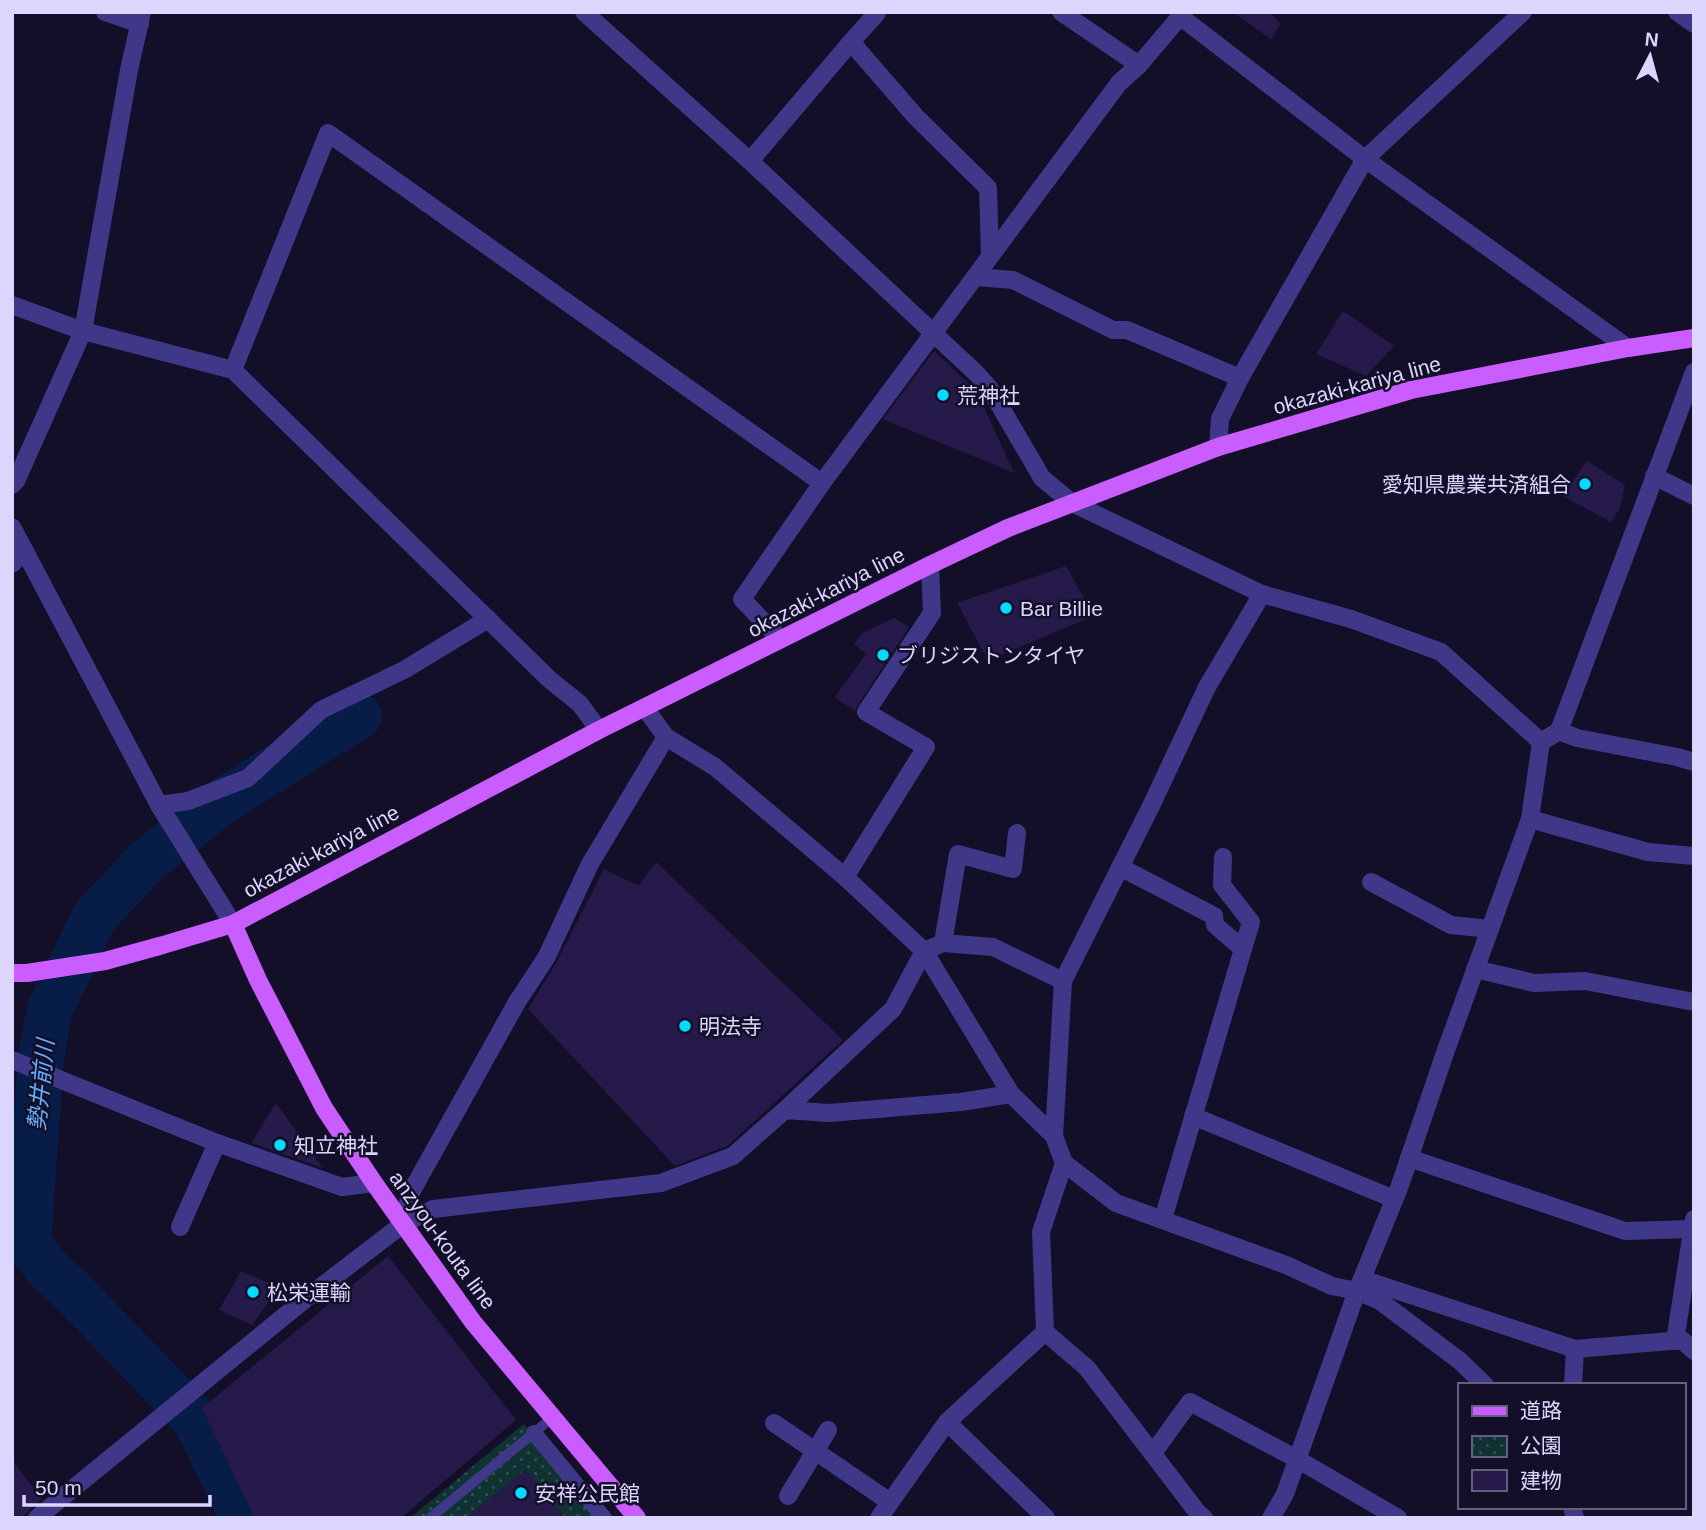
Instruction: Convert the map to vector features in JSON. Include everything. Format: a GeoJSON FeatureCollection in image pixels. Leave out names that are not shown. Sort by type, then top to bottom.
{"type":"FeatureCollection","features":[{"type":"Feature","properties":{"kind":"main road","name":"okazaki-kariya line"},"geometry":{"type":"LineString","coordinates":[[12,973],[105,961],[233,923],[598,730],[930,565],[1008,528],[1218,447],[1412,390],[1628,348],[1694,338]]}},
{"type":"Feature","properties":{"kind":"main road","name":"anzyou-kouta line"},"geometry":{"type":"LineString","coordinates":[[233,923],[258,980],[324,1108],[374,1183],[473,1322],[638,1518]]}},
{"type":"Feature","properties":{"kind":"street"},"geometry":{"type":"LineString","coordinates":[[12,485],[83,331],[129,70],[141,18],[105,12]]}},
{"type":"Feature","properties":{"kind":"street"},"geometry":{"type":"LineString","coordinates":[[584,12],[750,161],[978,374],[990,388],[1042,478],[1072,503],[1262,594],[1351,619],[1441,652],[1541,742]]}},
{"type":"Feature","properties":{"kind":"street"},"geometry":{"type":"LineString","coordinates":[[1061,12],[1139,65]]}},
{"type":"Feature","properties":{"kind":"street"},"geometry":{"type":"LineString","coordinates":[[1218,447],[1220,419],[1240,377],[1365,159],[1523,12]]}},
{"type":"Feature","properties":{"kind":"street"},"geometry":{"type":"LineString","coordinates":[[1677,12],[1694,24]]}},
{"type":"Feature","properties":{"kind":"street"},"geometry":{"type":"LineString","coordinates":[[750,161],[878,13]]}},
{"type":"Feature","properties":{"kind":"street"},"geometry":{"type":"LineString","coordinates":[[780,639],[742,599],[822,483],[1119,83],[1139,65],[1182,14],[1365,159],[1628,348]]}},
{"type":"Feature","properties":{"kind":"street"},"geometry":{"type":"LineString","coordinates":[[851,42],[916,117],[988,188],[990,255]]}},
{"type":"Feature","properties":{"kind":"street"},"geometry":{"type":"LineString","coordinates":[[233,370],[328,132],[822,483]]}},
{"type":"Feature","properties":{"kind":"street"},"geometry":{"type":"LineString","coordinates":[[976,277],[1013,280],[1113,330],[1127,330],[1240,377]]}},
{"type":"Feature","properties":{"kind":"street"},"geometry":{"type":"LineString","coordinates":[[12,305],[83,331],[233,370],[549,679],[580,704],[598,730]]}},
{"type":"Feature","properties":{"kind":"street"},"geometry":{"type":"LineString","coordinates":[[1541,742],[1559,731],[1694,372]]}},
{"type":"Feature","properties":{"kind":"street"},"geometry":{"type":"LineString","coordinates":[[1654,476],[1694,496]]}},
{"type":"Feature","properties":{"kind":"street"},"geometry":{"type":"LineString","coordinates":[[12,527],[19,558],[159,805],[233,923]]}},
{"type":"Feature","properties":{"kind":"street"},"geometry":{"type":"LineString","coordinates":[[845,877],[926,747],[866,712],[932,612],[930,565]]}},
{"type":"Feature","properties":{"kind":"street"},"geometry":{"type":"LineString","coordinates":[[1054,1136],[1063,981],[1207,687],[1262,594]]}},
{"type":"Feature","properties":{"kind":"street"},"geometry":{"type":"LineString","coordinates":[[159,805],[188,801],[248,778],[321,710],[404,670],[488,619]]}},
{"type":"Feature","properties":{"kind":"street"},"geometry":{"type":"LineString","coordinates":[[645,708],[666,737],[715,767],[845,877],[924,951],[1011,1094],[1054,1136],[1064,1163],[1041,1232],[1045,1332],[1087,1368],[1204,1518]]}},
{"type":"Feature","properties":{"kind":"street"},"geometry":{"type":"LineString","coordinates":[[1559,731],[1577,738],[1694,762]]}},
{"type":"Feature","properties":{"kind":"street"},"geometry":{"type":"LineString","coordinates":[[403,1224],[410,1194],[517,1002],[546,958],[590,864],[666,737]]}},
{"type":"Feature","properties":{"kind":"street"},"geometry":{"type":"LineString","coordinates":[[1271,1518],[1285,1494],[1530,819],[1541,742]]}},
{"type":"Feature","properties":{"kind":"street"},"geometry":{"type":"LineString","coordinates":[[1530,819],[1648,852],[1694,856]]}},
{"type":"Feature","properties":{"kind":"street"},"geometry":{"type":"LineString","coordinates":[[943,943],[958,854],[1013,869],[1017,833]]}},
{"type":"Feature","properties":{"kind":"street"},"geometry":{"type":"LineString","coordinates":[[1163,1219],[1251,922],[1222,885],[1223,857]]}},
{"type":"Feature","properties":{"kind":"street"},"geometry":{"type":"LineString","coordinates":[[1120,867],[1214,916],[1215,925],[1243,949]]}},
{"type":"Feature","properties":{"kind":"street"},"geometry":{"type":"LineString","coordinates":[[1371,882],[1451,925],[1490,929]]}},
{"type":"Feature","properties":{"kind":"street"},"geometry":{"type":"LineString","coordinates":[[37,1518],[309,1296],[403,1224],[433,1209],[661,1183],[733,1156],[893,1009],[924,951],[943,943],[993,947],[1063,981]]}},
{"type":"Feature","properties":{"kind":"street"},"geometry":{"type":"LineString","coordinates":[[1475,970],[1534,984],[1585,981],[1694,1002]]}},
{"type":"Feature","properties":{"kind":"street"},"geometry":{"type":"LineString","coordinates":[[12,1060],[217,1143],[342,1187],[374,1183]]}},
{"type":"Feature","properties":{"kind":"street"},"geometry":{"type":"LineString","coordinates":[[785,1110],[829,1112],[961,1102],[1011,1094]]}},
{"type":"Feature","properties":{"kind":"street"},"geometry":{"type":"LineString","coordinates":[[1193,1116],[1394,1199]]}},
{"type":"Feature","properties":{"kind":"street"},"geometry":{"type":"LineString","coordinates":[[180,1227],[217,1143]]}},
{"type":"Feature","properties":{"kind":"street"},"geometry":{"type":"LineString","coordinates":[[1409,1158],[1625,1231],[1693,1224],[1675,1341]]}},
{"type":"Feature","properties":{"kind":"street"},"geometry":{"type":"LineString","coordinates":[[1064,1163],[1116,1203],[1286,1265],[1332,1286],[1360,1285],[1575,1349],[1682,1340],[1694,1351]]}},
{"type":"Feature","properties":{"kind":"street"},"geometry":{"type":"LineString","coordinates":[[1360,1285],[1460,1361],[1483,1383]]}},
{"type":"Feature","properties":{"kind":"street"},"geometry":{"type":"LineString","coordinates":[[879,1518],[947,1422],[1045,1332]]}},
{"type":"Feature","properties":{"kind":"street"},"geometry":{"type":"LineString","coordinates":[[1573,1383],[1575,1349]]}},
{"type":"Feature","properties":{"kind":"street"},"geometry":{"type":"LineString","coordinates":[[1153,1453],[1189,1402],[1297,1459],[1398,1518]]}},
{"type":"Feature","properties":{"kind":"street"},"geometry":{"type":"LineString","coordinates":[[947,1422],[1046,1518]]}},
{"type":"Feature","properties":{"kind":"street"},"geometry":{"type":"LineString","coordinates":[[774,1423],[890,1502]]}},
{"type":"Feature","properties":{"kind":"street"},"geometry":{"type":"LineString","coordinates":[[788,1496],[828,1430]]}},
{"type":"Feature","properties":{"kind":"street"},"geometry":{"type":"LineString","coordinates":[[534,1433],[604,1518]]}},
{"type":"Feature","properties":{"kind":"lane"},"geometry":{"type":"LineString","coordinates":[[430,1518],[553,1417]]}},
{"type":"Feature","properties":{"kind":"green space"},"geometry":{"type":"Polygon","coordinates":[[[524,1424],[599,1518],[410,1518],[524,1424]]]}},
{"type":"Feature","properties":{"kind":"building"},"geometry":{"type":"Polygon","coordinates":[[[1233,12],[1270,12],[1281,24],[1271,39],[1233,12]]]}},
{"type":"Feature","properties":{"kind":"building"},"geometry":{"type":"Polygon","coordinates":[[[1343,311],[1394,346],[1366,376],[1316,354],[1343,311]]]}},
{"type":"Feature","properties":{"kind":"building"},"geometry":{"type":"Polygon","coordinates":[[[934,351],[977,392],[1014,473],[883,419],[934,351]]]}},
{"type":"Feature","properties":{"kind":"building"},"geometry":{"type":"Polygon","coordinates":[[[1587,461],[1625,485],[1620,508],[1611,522],[1563,496],[1587,461]]]}},
{"type":"Feature","properties":{"kind":"building"},"geometry":{"type":"Polygon","coordinates":[[[1066,566],[1094,616],[988,660],[957,603],[1066,566]]]}},
{"type":"Feature","properties":{"kind":"building"},"geometry":{"type":"Polygon","coordinates":[[[894,618],[909,627],[855,711],[835,697],[866,654],[854,644],[862,633],[894,618]]]}},
{"type":"Feature","properties":{"kind":"building","name":"明法寺"},"geometry":{"type":"Polygon","coordinates":[[[656,862],[843,1040],[727,1146],[675,1166],[528,1009],[556,963],[604,869],[639,886],[656,862]]]}},
{"type":"Feature","properties":{"kind":"building"},"geometry":{"type":"Polygon","coordinates":[[[276,1103],[323,1168],[251,1143],[276,1103]]]}},
{"type":"Feature","properties":{"kind":"building"},"geometry":{"type":"Polygon","coordinates":[[[388,1256],[516,1420],[401,1518],[255,1518],[202,1408],[388,1256]]]}},
{"type":"Feature","properties":{"kind":"building"},"geometry":{"type":"Polygon","coordinates":[[[241,1271],[279,1287],[252,1325],[219,1310],[241,1271]]]}},
{"type":"Feature","properties":{"kind":"building"},"geometry":{"type":"Polygon","coordinates":[[[12,1460],[42,1499],[21,1518],[12,1518],[12,1460]]]}},
{"type":"Feature","properties":{"kind":"building","name":"安祥公民館"},"geometry":{"type":"Polygon","coordinates":[[[526,1469],[566,1518],[465,1518],[526,1469]]]}},
{"type":"Feature","properties":{"kind":"waterway","name":"勢井前川"},"geometry":{"type":"LineString","coordinates":[[243,1518],[196,1420],[48,1269],[28,1243],[41,1058],[50,1009],[95,916],[147,861],[224,800],[359,716]]}},
{"type":"Feature","properties":{"kind":"place","name":"荒神社"},"geometry":{"type":"Point","coordinates":[943,395]}},
{"type":"Feature","properties":{"kind":"place","name":"愛知県農業共済組合"},"geometry":{"type":"Point","coordinates":[1585,484]}},
{"type":"Feature","properties":{"kind":"place","name":"Bar Billie"},"geometry":{"type":"Point","coordinates":[1006,608]}},
{"type":"Feature","properties":{"kind":"place","name":"ブリジストンタイヤ"},"geometry":{"type":"Point","coordinates":[883,655]}},
{"type":"Feature","properties":{"kind":"place","name":"明法寺"},"geometry":{"type":"Point","coordinates":[685,1026]}},
{"type":"Feature","properties":{"kind":"place","name":"知立神社"},"geometry":{"type":"Point","coordinates":[280,1145]}},
{"type":"Feature","properties":{"kind":"place","name":"松栄運輸"},"geometry":{"type":"Point","coordinates":[253,1292]}},
{"type":"Feature","properties":{"kind":"place","name":"安祥公民館"},"geometry":{"type":"Point","coordinates":[521,1493]}}]}
